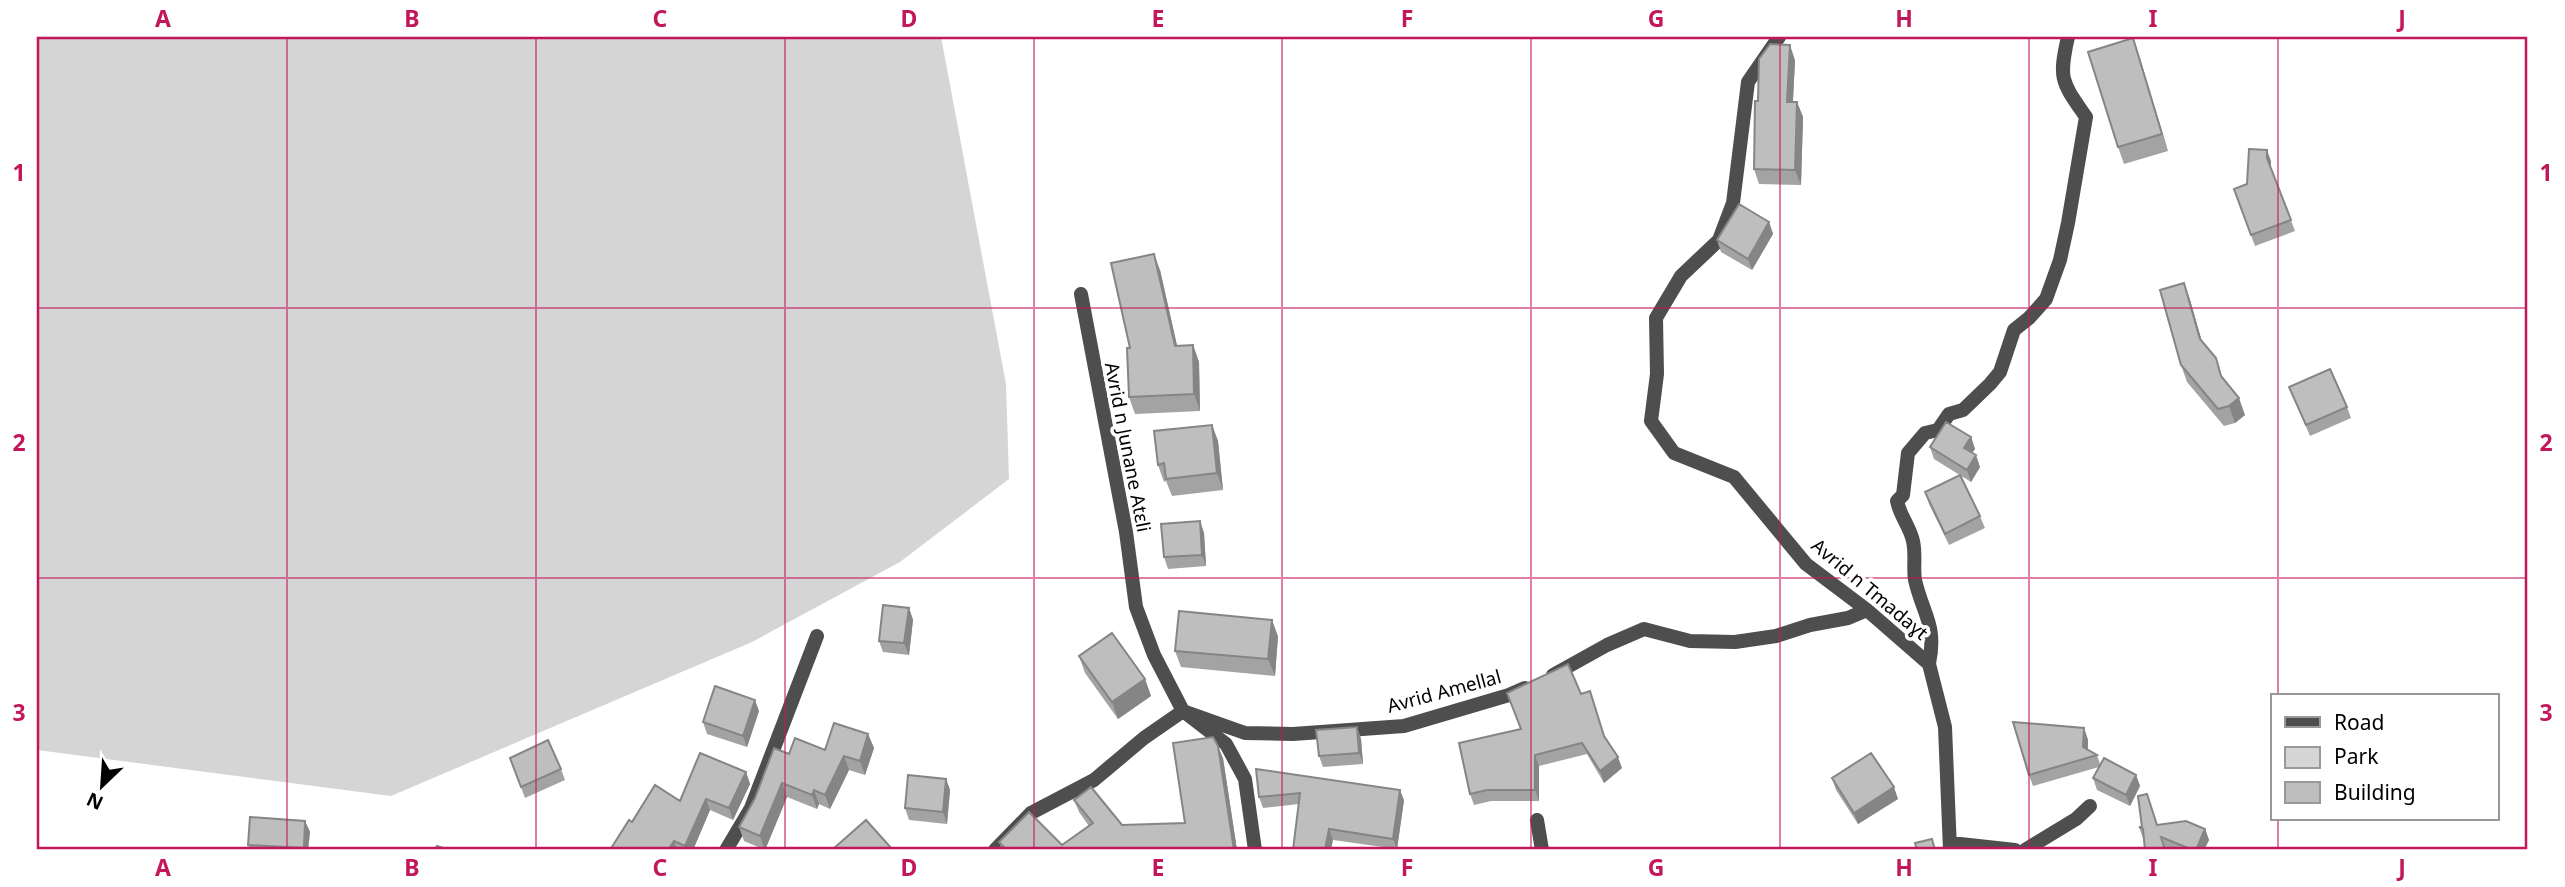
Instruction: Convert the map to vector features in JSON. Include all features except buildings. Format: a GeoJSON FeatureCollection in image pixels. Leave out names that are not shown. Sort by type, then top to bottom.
{"type":"FeatureCollection","features":[{"type":"Feature","properties":{"kind":"street","name":"Avrid n Tmadaɣt"},"geometry":{"type":"LineString","coordinates":[[1779,37],[1748,82],[1733,203],[1719,240],[1681,276],[1656,318],[1657,374],[1651,421],[1674,453],[1734,477],[1806,564],[1867,610],[1929,664],[1945,727],[1950,847]]}},
{"type":"Feature","properties":{"kind":"street"},"geometry":{"type":"LineString","coordinates":[[1929,664],[1933,644],[1928,615],[1915,579],[1913,540],[1900,515],[1897,501],[1903,495],[1908,453],[1925,433],[1938,430],[1949,414],[1963,410],[1990,384],[2000,372],[2014,330],[2046,299],[2068,223],[2086,117],[2063,84],[2063,60],[2068,37]]}},
{"type":"Feature","properties":{"kind":"street","name":"Avrid n Junane Atɛli"},"geometry":{"type":"LineString","coordinates":[[1081,294],[1126,532],[1136,607],[1154,655],[1183,710]]}},
{"type":"Feature","properties":{"kind":"street","name":"Avrid Amellal"},"geometry":{"type":"LineString","coordinates":[[1183,710],[1245,733],[1293,734],[1404,726],[1508,695],[1644,629],[1690,641],[1735,642],[1776,636],[1810,625],[1848,618],[1867,610]]}},
{"type":"Feature","properties":{"kind":"street"},"geometry":{"type":"LineString","coordinates":[[726,850],[751,808],[817,636]]}},
{"type":"Feature","properties":{"kind":"street"},"geometry":{"type":"LineString","coordinates":[[995,850],[1031,813],[1094,780],[1144,738],[1183,710],[1226,744],[1245,779],[1255,850]]}},
{"type":"Feature","properties":{"kind":"street"},"geometry":{"type":"LineString","coordinates":[[2025,850],[2076,819],[2090,806]]}},
{"type":"Feature","properties":{"kind":"street"},"geometry":{"type":"LineString","coordinates":[[1537,820],[1542,850]]}},
{"type":"Feature","properties":{"kind":"street"},"geometry":{"type":"LineString","coordinates":[[1950,847],[2015,850]]}},
{"type":"Feature","properties":{"kind":"green space"},"geometry":{"type":"Polygon","coordinates":[[[37,37],[941,37],[1006,384],[1009,479],[900,562],[752,642],[391,796],[37,750],[37,37]]]}}]}
